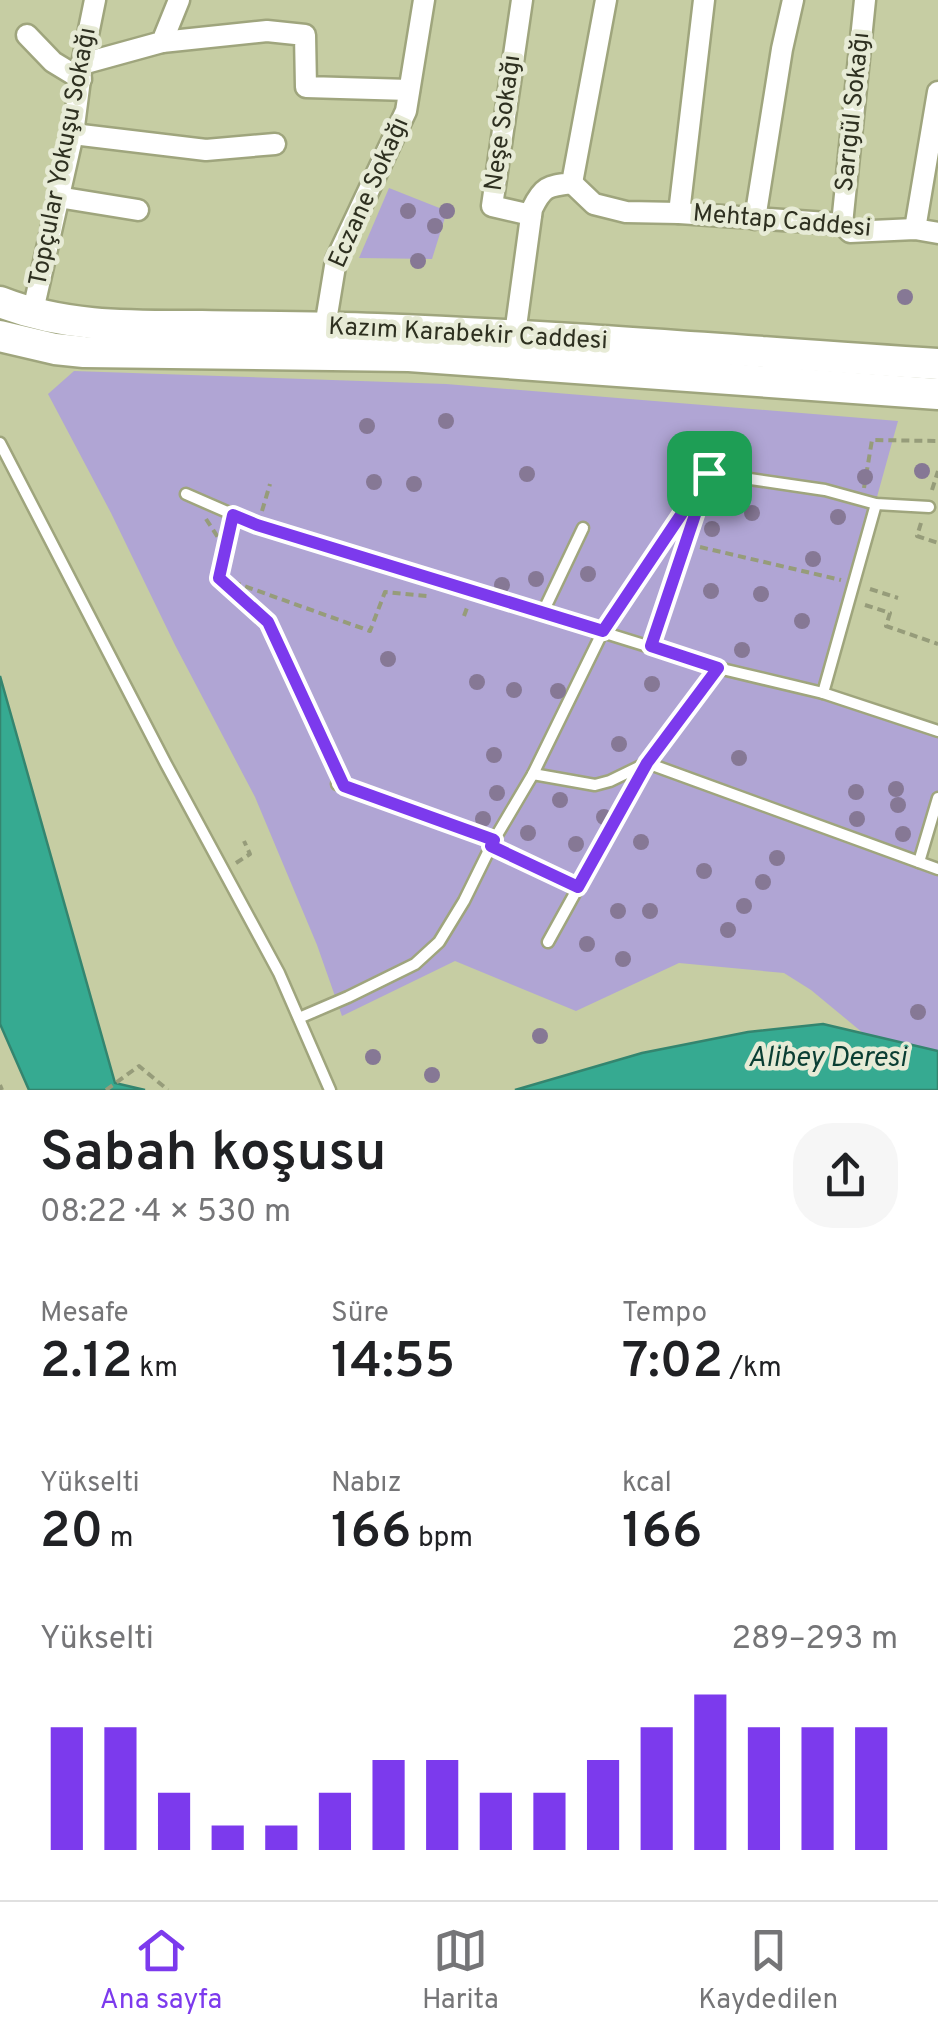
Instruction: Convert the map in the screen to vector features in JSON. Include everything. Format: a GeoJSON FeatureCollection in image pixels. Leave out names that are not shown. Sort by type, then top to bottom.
{"type":"FeatureCollection","features":[{"type":"Feature","properties":{"kind":"main road","name":"Kazım Karabekir Caddesi"},"geometry":{"type":"LineString","coordinates":[[0,302],[68,322],[514,334],[938,364]]}},
{"type":"Feature","properties":{"kind":"main road","name":"Kazım Karabekir Caddesi"},"geometry":{"type":"LineString","coordinates":[[0,336],[84,352],[409,356],[938,394]]}},
{"type":"Feature","properties":{"kind":"street","name":"Topçular Yokuşu Sokağı"},"geometry":{"type":"LineString","coordinates":[[32,314],[74,134],[95,0]]}},
{"type":"Feature","properties":{"kind":"street"},"geometry":{"type":"LineString","coordinates":[[162,42],[179,0]]}},
{"type":"Feature","properties":{"kind":"street","name":"Eczane Sokağı"},"geometry":{"type":"LineString","coordinates":[[325,327],[336,260],[406,111],[424,0]]}},
{"type":"Feature","properties":{"kind":"street","name":"Neşe Sokağı"},"geometry":{"type":"LineString","coordinates":[[522,0],[492,206],[531,215]]}},
{"type":"Feature","properties":{"kind":"street"},"geometry":{"type":"LineString","coordinates":[[514,334],[531,215],[539,194],[550,186],[572,183],[606,0]]}},
{"type":"Feature","properties":{"kind":"street"},"geometry":{"type":"LineString","coordinates":[[678,213],[704,0]]}},
{"type":"Feature","properties":{"kind":"street"},"geometry":{"type":"LineString","coordinates":[[755,220],[793,0]]}},
{"type":"Feature","properties":{"kind":"street","name":"Sarıgül Sokağı"},"geometry":{"type":"LineString","coordinates":[[842,224],[865,0]]}},
{"type":"Feature","properties":{"kind":"street"},"geometry":{"type":"LineString","coordinates":[[26,35],[53,62],[81,72],[162,42],[267,31],[305,35],[306,87],[410,90]]}},
{"type":"Feature","properties":{"kind":"street"},"geometry":{"type":"LineString","coordinates":[[915,228],[938,92]]}},
{"type":"Feature","properties":{"kind":"street"},"geometry":{"type":"LineString","coordinates":[[74,134],[206,150],[275,144]]}},
{"type":"Feature","properties":{"kind":"street","name":"Mehtap Caddesi"},"geometry":{"type":"LineString","coordinates":[[572,183],[594,204],[626,212],[842,224],[850,232],[915,228],[938,234]]}},
{"type":"Feature","properties":{"kind":"street"},"geometry":{"type":"LineString","coordinates":[[58,197],[138,210]]}},
{"type":"Feature","properties":{"kind":"lane"},"geometry":{"type":"LineString","coordinates":[[0,442],[279,973],[330,1090]]}},
{"type":"Feature","properties":{"kind":"lane"},"geometry":{"type":"LineString","coordinates":[[651,646],[709,473],[825,490],[876,504],[930,507]]}},
{"type":"Feature","properties":{"kind":"lane"},"geometry":{"type":"LineString","coordinates":[[186,494],[257,525],[718,668],[823,693],[938,731]]}},
{"type":"Feature","properties":{"kind":"lane"},"geometry":{"type":"LineString","coordinates":[[823,693],[876,504]]}},
{"type":"Feature","properties":{"kind":"lane"},"geometry":{"type":"LineString","coordinates":[[543,612],[583,528]]}},
{"type":"Feature","properties":{"kind":"lane"},"geometry":{"type":"LineString","coordinates":[[299,1018],[416,964],[439,942],[533,774],[603,631]]}},
{"type":"Feature","properties":{"kind":"lane"},"geometry":{"type":"LineString","coordinates":[[533,774],[595,785],[647,763],[938,869]]}},
{"type":"Feature","properties":{"kind":"lane"},"geometry":{"type":"LineString","coordinates":[[548,942],[647,763]]}},
{"type":"Feature","properties":{"kind":"lane"},"geometry":{"type":"LineString","coordinates":[[341,785],[493,843]]}},
{"type":"Feature","properties":{"kind":"lane"},"geometry":{"type":"LineString","coordinates":[[919,862],[938,798]]}},
{"type":"Feature","properties":{"kind":"path"},"geometry":{"type":"LineString","coordinates":[[862,500],[872,440],[938,442]]}},
{"type":"Feature","properties":{"kind":"path"},"geometry":{"type":"LineString","coordinates":[[257,525],[270,484]]}},
{"type":"Feature","properties":{"kind":"path"},"geometry":{"type":"LineString","coordinates":[[219,578],[233,515]]}},
{"type":"Feature","properties":{"kind":"path"},"geometry":{"type":"LineString","coordinates":[[603,631],[677,520]]}},
{"type":"Feature","properties":{"kind":"path"},"geometry":{"type":"LineString","coordinates":[[686,543],[854,583],[898,598]]}},
{"type":"Feature","properties":{"kind":"path"},"geometry":{"type":"LineString","coordinates":[[219,578],[370,631],[385,592],[451,598],[464,588]]}},
{"type":"Feature","properties":{"kind":"path"},"geometry":{"type":"LineString","coordinates":[[219,578],[268,622],[341,785]]}},
{"type":"Feature","properties":{"kind":"path"},"geometry":{"type":"LineString","coordinates":[[849,600],[890,613],[886,626],[938,644]]}},
{"type":"Feature","properties":{"kind":"path"},"geometry":{"type":"LineString","coordinates":[[350,624],[352,616]]}},
{"type":"Feature","properties":{"kind":"path"},"geometry":{"type":"LineString","coordinates":[[647,763],[718,668]]}},
{"type":"Feature","properties":{"kind":"path"},"geometry":{"type":"LineString","coordinates":[[224,871],[250,854],[244,841]]}},
{"type":"Feature","properties":{"kind":"path"},"geometry":{"type":"LineString","coordinates":[[493,843],[578,887]]}},
{"type":"Feature","properties":{"kind":"path"},"geometry":{"type":"LineString","coordinates":[[106,1090],[139,1066],[168,1090]]}},
{"type":"Feature","properties":{"kind":"shaded area"},"geometry":{"type":"Polygon","coordinates":[[[389,188],[447,211],[432,259],[359,258],[389,188]]]}},
{"type":"Feature","properties":{"kind":"shaded area"},"geometry":{"type":"Polygon","coordinates":[[[74,371],[446,384],[898,421],[823,692],[938,731],[938,798],[919,862],[938,869],[938,1051],[863,1033],[784,973],[679,963],[576,1011],[455,961],[342,1016],[255,797],[48,394],[74,371]]]}},
{"type":"Feature","properties":{"kind":"water"},"geometry":{"type":"Polygon","coordinates":[[[0,676],[115,1083],[145,1090],[29,1090],[0,1024],[0,676]]]}},
{"type":"Feature","properties":{"kind":"water","name":"Alibey Deresi"},"geometry":{"type":"Polygon","coordinates":[[[823,1024],[938,1051],[938,1090],[515,1090],[642,1053],[748,1032],[823,1024]]]}},
{"type":"Feature","properties":{"kind":"route"},"geometry":{"type":"LineString","coordinates":[[709,473],[651,646],[718,668],[647,763],[578,887],[491,846],[494,840],[344,786],[268,622],[219,578],[233,515],[603,631],[709,473]]}}]}
